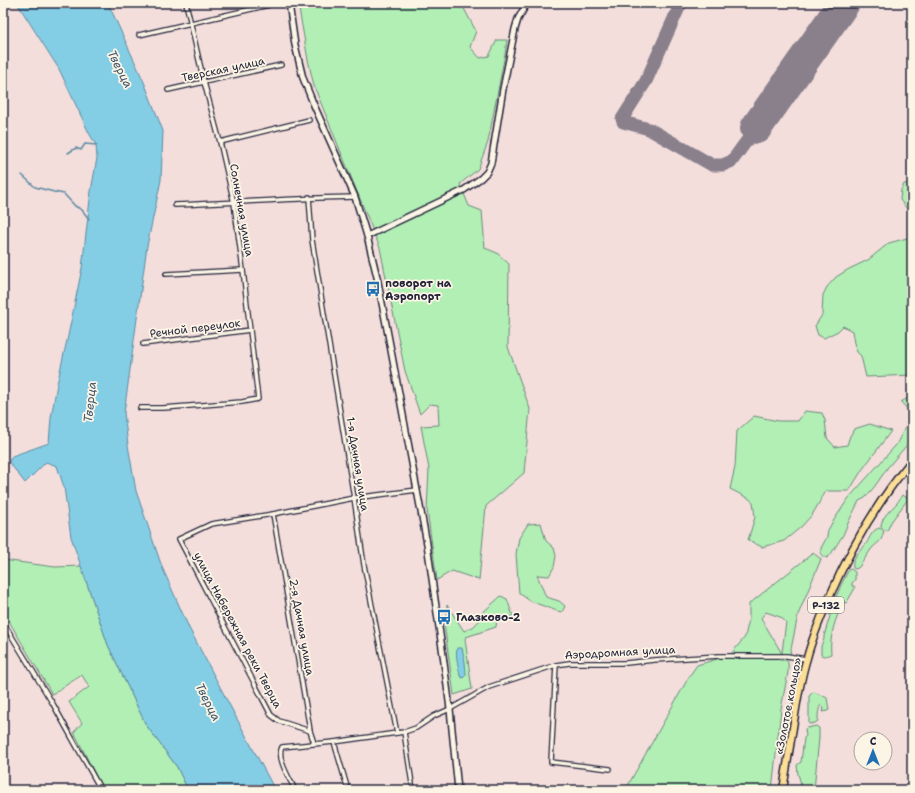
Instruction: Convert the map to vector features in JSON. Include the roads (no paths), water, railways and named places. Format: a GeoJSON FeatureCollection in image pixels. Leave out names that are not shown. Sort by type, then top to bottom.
{"type":"FeatureCollection","features":[{"type":"Feature","properties":{"kind":"main road"},"geometry":{"type":"LineString","coordinates":[[289,3],[296,51],[305,84],[355,196],[367,236],[389,338],[427,544],[450,709],[458,790]]}},
{"type":"Feature","properties":{"kind":"main road"},"geometry":{"type":"LineString","coordinates":[[367,236],[464,190],[477,182],[487,172],[492,159],[503,89],[515,29],[526,3]]}},
{"type":"Feature","properties":{"kind":"main road","name":"«Золотое кольцо»"},"geometry":{"type":"LineString","coordinates":[[783,790],[798,696],[806,659],[817,628],[852,547],[894,482],[912,460]]}},
{"type":"Feature","properties":{"kind":"street","name":"Солнечная улица"},"geometry":{"type":"LineString","coordinates":[[140,408],[163,408],[258,399],[234,203],[186,3]]}},
{"type":"Feature","properties":{"kind":"street"},"geometry":{"type":"LineString","coordinates":[[139,35],[269,5]]}},
{"type":"Feature","properties":{"kind":"street","name":"Тверская улица"},"geometry":{"type":"LineString","coordinates":[[168,90],[281,65]]}},
{"type":"Feature","properties":{"kind":"street"},"geometry":{"type":"LineString","coordinates":[[220,142],[309,120]]}},
{"type":"Feature","properties":{"kind":"street"},"geometry":{"type":"LineString","coordinates":[[176,205],[355,196]]}},
{"type":"Feature","properties":{"kind":"street","name":"1-я Дачная улица"},"geometry":{"type":"LineString","coordinates":[[309,198],[312,240],[364,565],[398,733]]}},
{"type":"Feature","properties":{"kind":"street"},"geometry":{"type":"LineString","coordinates":[[166,274],[243,270]]}},
{"type":"Feature","properties":{"kind":"street","name":"Речной переулок"},"geometry":{"type":"LineString","coordinates":[[143,344],[250,330]]}},
{"type":"Feature","properties":{"kind":"street"},"geometry":{"type":"LineString","coordinates":[[273,514],[354,498],[417,490]]}},
{"type":"Feature","properties":{"kind":"street","name":"улица Набережная реки Тверца"},"geometry":{"type":"LineString","coordinates":[[273,514],[211,524],[179,539],[271,715],[279,721],[310,731]]}},
{"type":"Feature","properties":{"kind":"street","name":"2-я Дачная улица"},"geometry":{"type":"LineString","coordinates":[[273,514],[310,731],[314,743]]}},
{"type":"Feature","properties":{"kind":"street"},"geometry":{"type":"LineString","coordinates":[[3,622],[53,704],[101,790]]}},
{"type":"Feature","properties":{"kind":"street","name":"Аэродромная улица"},"geometry":{"type":"LineString","coordinates":[[295,790],[282,763],[280,751],[282,747],[334,742],[404,732],[416,728],[434,716],[450,709],[489,687],[556,665],[569,663],[626,663],[719,656],[787,656],[806,659]]}},
{"type":"Feature","properties":{"kind":"street"},"geometry":{"type":"LineString","coordinates":[[556,665],[551,762],[610,769]]}},
{"type":"Feature","properties":{"kind":"street"},"geometry":{"type":"LineString","coordinates":[[404,732],[413,790]]}},
{"type":"Feature","properties":{"kind":"street"},"geometry":{"type":"LineString","coordinates":[[334,742],[348,790]]}},
{"type":"Feature","properties":{"kind":"water","name":"Тверца"},"geometry":{"type":"Polygon","coordinates":[[[17,3],[108,3],[144,82],[163,131],[161,180],[147,246],[124,413],[128,445],[136,491],[162,567],[189,628],[275,790],[188,790],[177,767],[146,725],[108,645],[71,537],[64,487],[57,466],[46,462],[25,483],[9,462],[12,456],[49,443],[51,418],[57,384],[82,268],[91,191],[97,158],[96,145],[59,69],[17,3]]]}},
{"type":"Feature","properties":{"kind":"water"},"geometry":{"type":"Polygon","coordinates":[[[457,648],[462,648],[465,662],[466,675],[463,678],[460,676],[457,648]]]}},
{"type":"Feature","properties":{"kind":"waterway"},"geometry":{"type":"LineString","coordinates":[[68,153],[76,148],[81,150],[85,144],[97,145]]}},
{"type":"Feature","properties":{"kind":"waterway"},"geometry":{"type":"LineString","coordinates":[[22,175],[35,187],[64,194],[75,206],[82,210],[89,219]]}},
{"type":"Feature","properties":{"kind":"place","name":"поворот на Аэропорт"},"geometry":{"type":"Point","coordinates":[373,289]}},
{"type":"Feature","properties":{"kind":"place","name":"Глазково-2"},"geometry":{"type":"Point","coordinates":[444,617]}}]}
